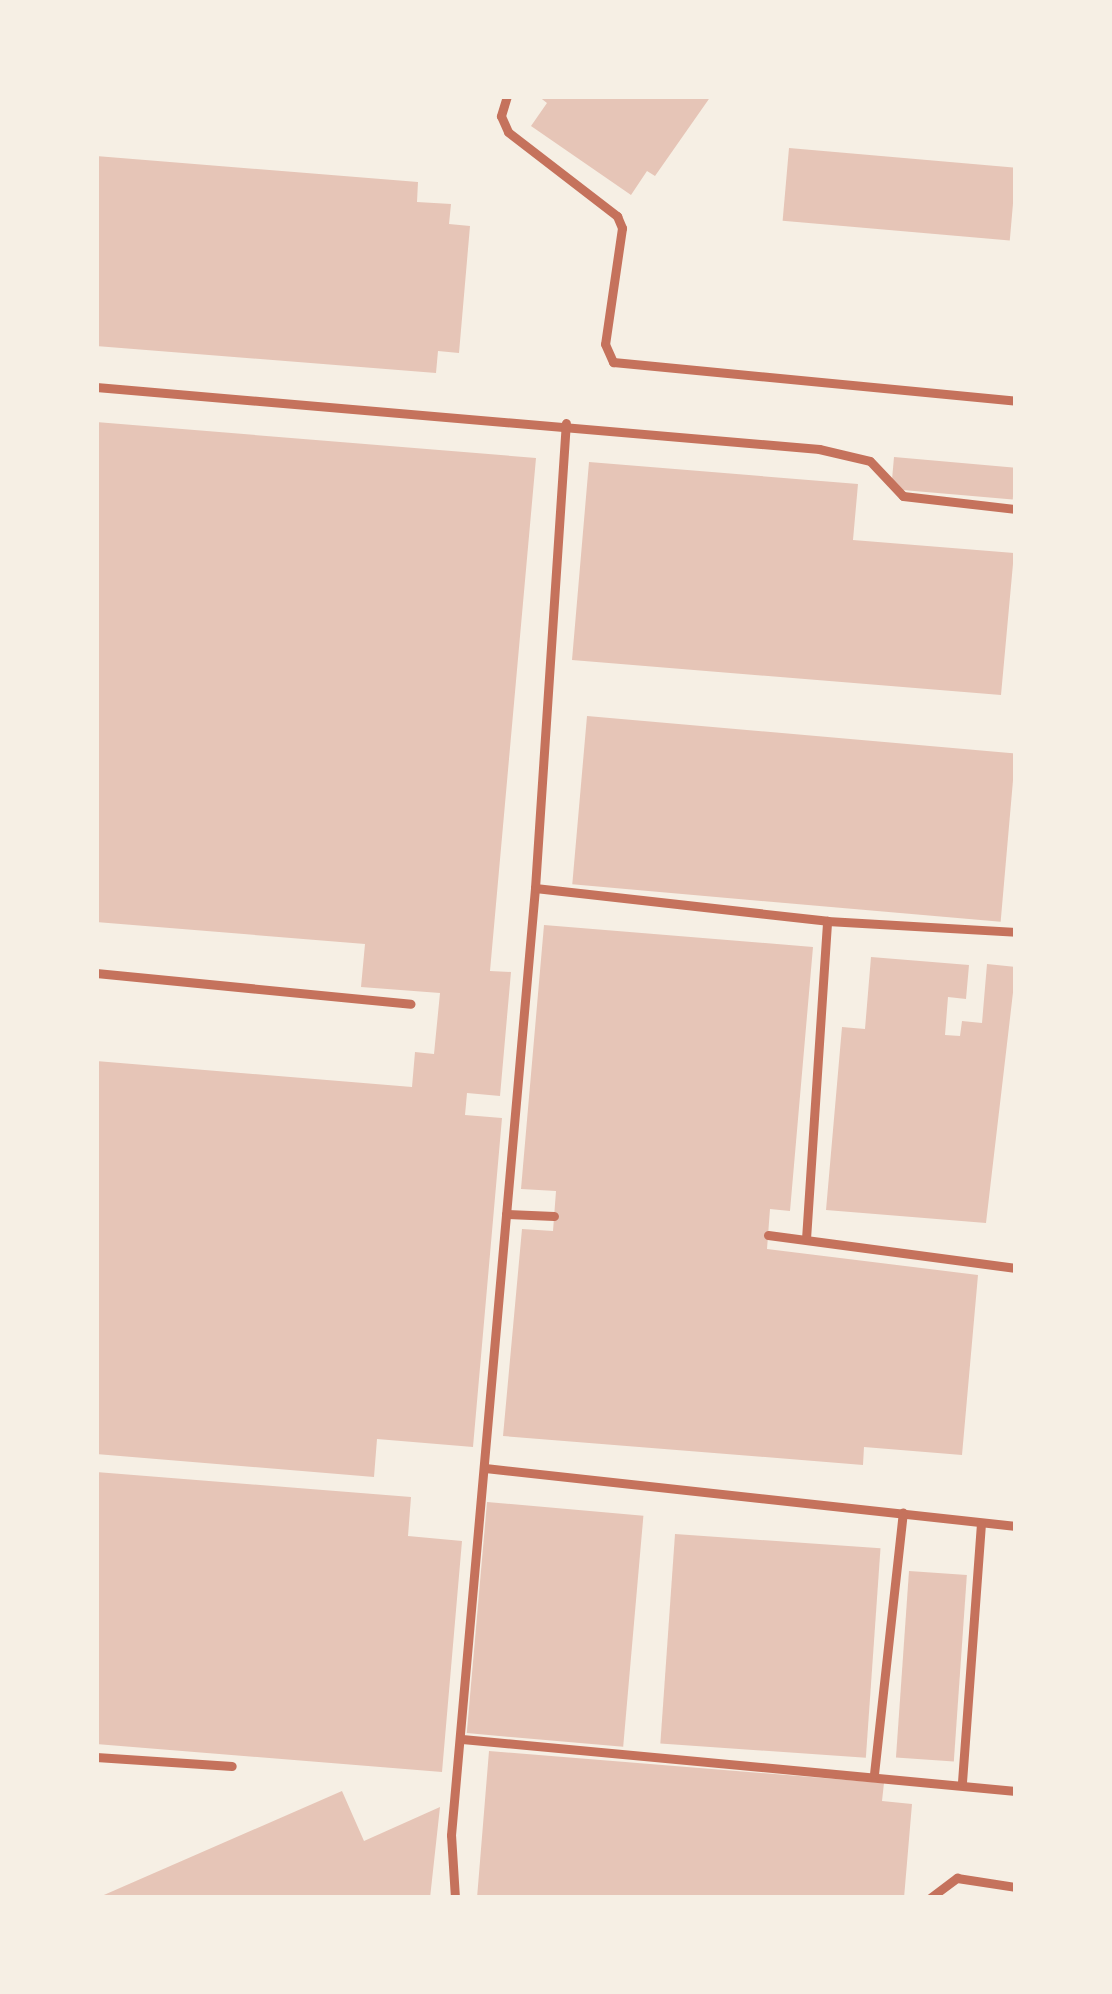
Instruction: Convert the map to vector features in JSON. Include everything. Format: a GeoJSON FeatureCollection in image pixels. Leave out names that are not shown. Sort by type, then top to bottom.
{"type":"FeatureCollection","features":[{"type":"Feature","properties":{"kind":"lane"},"geometry":{"type":"LineString","coordinates":[[508,96],[501,116],[508,132],[610,206],[622,228],[605,344],[614,362],[1016,401]]}},
{"type":"Feature","properties":{"kind":"lane"},"geometry":{"type":"LineString","coordinates":[[96,387],[566,423],[859,456],[898,494],[1016,509]]}},
{"type":"Feature","properties":{"kind":"lane"},"geometry":{"type":"LineString","coordinates":[[455,1898],[451,1835],[535,888],[566,423]]}},
{"type":"Feature","properties":{"kind":"lane"},"geometry":{"type":"LineString","coordinates":[[535,888],[827,921],[1016,932]]}},
{"type":"Feature","properties":{"kind":"lane"},"geometry":{"type":"LineString","coordinates":[[806,1239],[827,921]]}},
{"type":"Feature","properties":{"kind":"lane"},"geometry":{"type":"LineString","coordinates":[[96,973],[410,1004]]}},
{"type":"Feature","properties":{"kind":"lane"},"geometry":{"type":"LineString","coordinates":[[506,1214],[554,1216]]}},
{"type":"Feature","properties":{"kind":"lane"},"geometry":{"type":"LineString","coordinates":[[768,1234],[1016,1268]]}},
{"type":"Feature","properties":{"kind":"lane"},"geometry":{"type":"LineString","coordinates":[[485,1468],[1016,1526]]}},
{"type":"Feature","properties":{"kind":"lane"},"geometry":{"type":"LineString","coordinates":[[874,1774],[903,1513]]}},
{"type":"Feature","properties":{"kind":"lane"},"geometry":{"type":"LineString","coordinates":[[962,1782],[981,1524]]}},
{"type":"Feature","properties":{"kind":"lane"},"geometry":{"type":"LineString","coordinates":[[462,1739],[962,1782],[1016,1791]]}},
{"type":"Feature","properties":{"kind":"lane"},"geometry":{"type":"LineString","coordinates":[[96,1757],[232,1766]]}},
{"type":"Feature","properties":{"kind":"lane"},"geometry":{"type":"LineString","coordinates":[[930,1898],[957,1878],[1016,1887]]}},
{"type":"Feature","properties":{"kind":"building"},"geometry":{"type":"Polygon","coordinates":[[[538,96],[711,96],[655,176],[647,171],[631,195],[531,126],[547,103],[538,96]]]}},
{"type":"Feature","properties":{"kind":"building"},"geometry":{"type":"Polygon","coordinates":[[[789,148],[1016,168],[1010,241],[783,221],[789,148]]]}},
{"type":"Feature","properties":{"kind":"building"},"geometry":{"type":"Polygon","coordinates":[[[96,156],[418,182],[417,202],[451,204],[449,224],[470,226],[459,353],[438,351],[436,373],[96,346],[96,156]]]}},
{"type":"Feature","properties":{"kind":"building"},"geometry":{"type":"Polygon","coordinates":[[[96,422],[536,458],[490,971],[511,972],[500,1096],[467,1093],[465,1115],[502,1118],[473,1447],[377,1439],[374,1477],[96,1454],[96,1061],[412,1087],[415,1052],[434,1054],[440,993],[361,987],[365,944],[96,922],[96,422]]]}},
{"type":"Feature","properties":{"kind":"building"},"geometry":{"type":"Polygon","coordinates":[[[894,457],[1016,468],[1013,500],[891,489],[894,457]]]}},
{"type":"Feature","properties":{"kind":"building"},"geometry":{"type":"Polygon","coordinates":[[[589,462],[858,484],[853,540],[1014,553],[1001,695],[572,660],[589,462]]]}},
{"type":"Feature","properties":{"kind":"building"},"geometry":{"type":"Polygon","coordinates":[[[587,716],[1015,753],[1001,922],[572,884],[587,716]]]}},
{"type":"Feature","properties":{"kind":"building"},"geometry":{"type":"Polygon","coordinates":[[[544,925],[813,947],[790,1211],[770,1209],[767,1249],[978,1275],[962,1455],[864,1447],[863,1465],[503,1436],[522,1229],[553,1231],[556,1191],[521,1189],[544,925]]]}},
{"type":"Feature","properties":{"kind":"building"},"geometry":{"type":"Polygon","coordinates":[[[871,957],[969,965],[966,999],[948,997],[945,1035],[960,1036],[962,1021],[982,1023],[987,964],[1016,967],[986,1223],[826,1210],[842,1027],[865,1029],[871,957]]]}},
{"type":"Feature","properties":{"kind":"building"},"geometry":{"type":"Polygon","coordinates":[[[96,1472],[411,1497],[408,1536],[462,1541],[442,1772],[96,1744],[96,1472]]]}},
{"type":"Feature","properties":{"kind":"building"},"geometry":{"type":"Polygon","coordinates":[[[487,1502],[643,1516],[623,1747],[467,1733],[487,1502]]]}},
{"type":"Feature","properties":{"kind":"building"},"geometry":{"type":"Polygon","coordinates":[[[675,1534],[880,1548],[866,1758],[660,1743],[675,1534]]]}},
{"type":"Feature","properties":{"kind":"building"},"geometry":{"type":"Polygon","coordinates":[[[909,1571],[967,1575],[954,1762],[896,1758],[909,1571]]]}},
{"type":"Feature","properties":{"kind":"building"},"geometry":{"type":"Polygon","coordinates":[[[489,1751],[884,1783],[882,1801],[912,1804],[904,1898],[477,1898],[489,1751]]]}},
{"type":"Feature","properties":{"kind":"building"},"geometry":{"type":"Polygon","coordinates":[[[342,1791],[364,1841],[440,1807],[430,1898],[97,1898],[342,1791]]]}}]}
